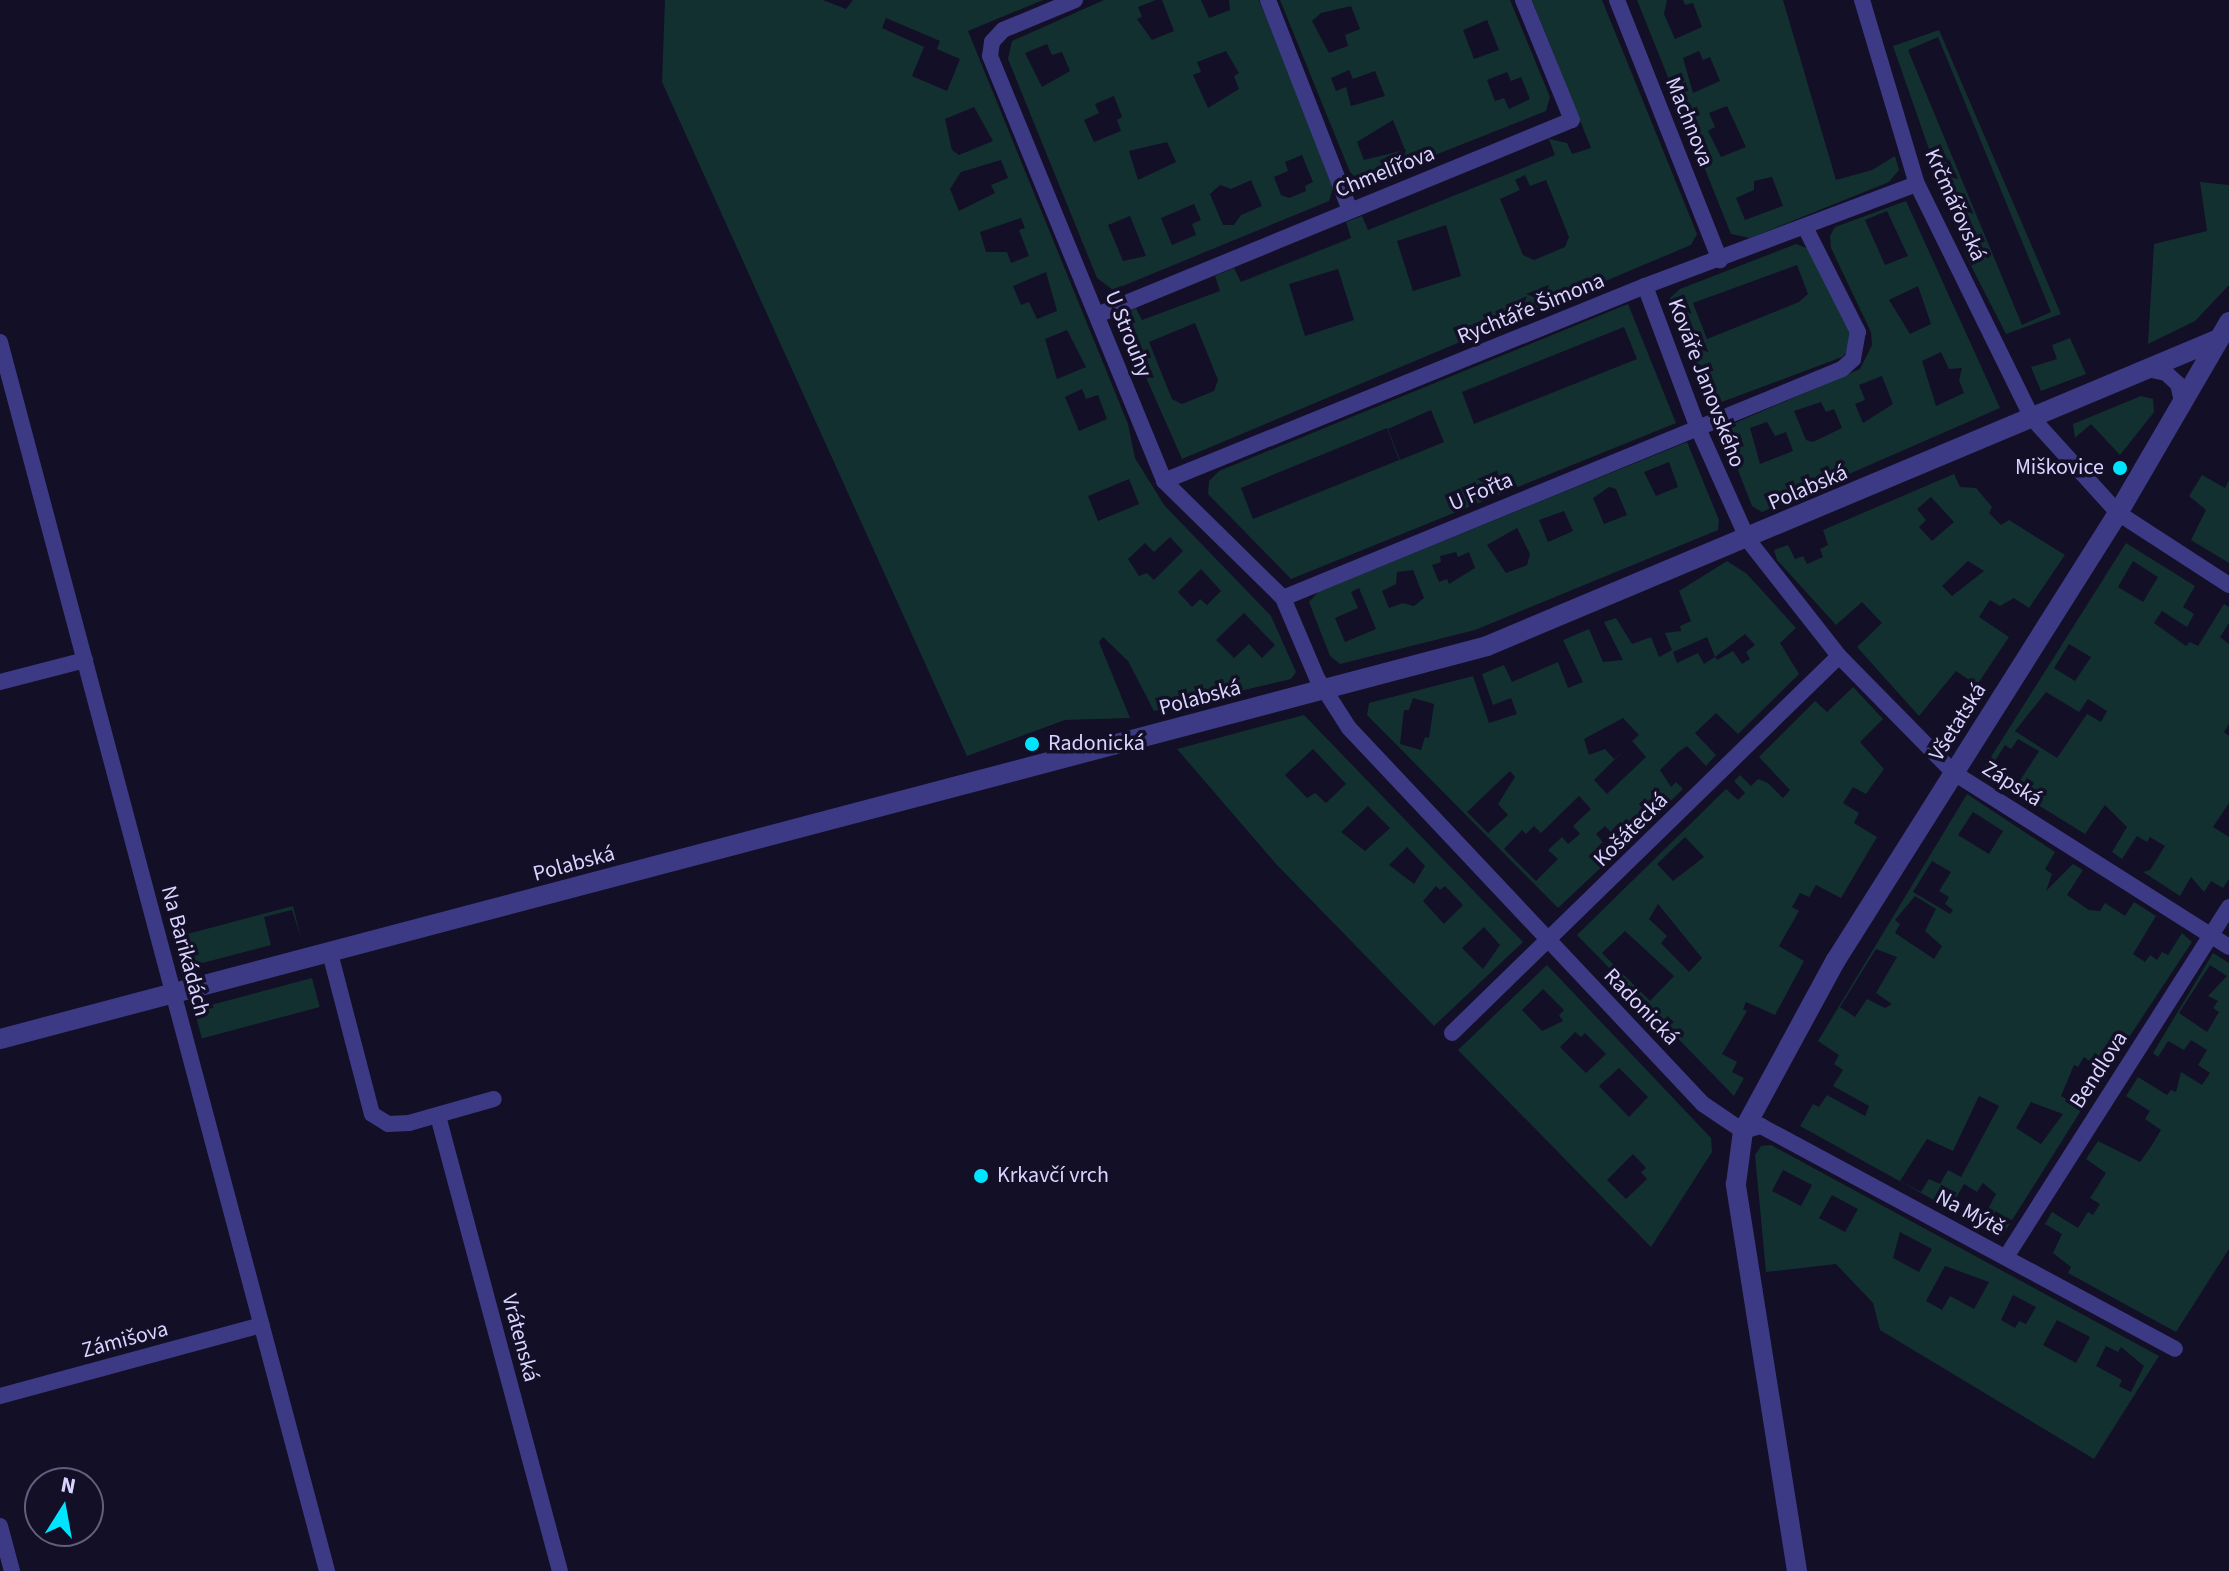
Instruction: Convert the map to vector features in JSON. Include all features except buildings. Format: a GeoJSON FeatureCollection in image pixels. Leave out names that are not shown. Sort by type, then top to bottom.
{"type":"FeatureCollection","features":[{"type":"Feature","properties":{"kind":"street","name":"U Strouhy"},"geometry":{"type":"LineString","coordinates":[[1075,0],[1003,30],[992,42],[990,56],[1164,481],[1283,598],[1325,689]]}},
{"type":"Feature","properties":{"kind":"street"},"geometry":{"type":"LineString","coordinates":[[1268,0],[1350,210]]}},
{"type":"Feature","properties":{"kind":"street","name":"Chmelířova"},"geometry":{"type":"LineString","coordinates":[[1097,315],[1572,120],[1523,0]]}},
{"type":"Feature","properties":{"kind":"street","name":"Machnova"},"geometry":{"type":"LineString","coordinates":[[1617,0],[1720,260]]}},
{"type":"Feature","properties":{"kind":"street","name":"Krčmářovská"},"geometry":{"type":"LineString","coordinates":[[1862,0],[1917,184],[2032,418],[2118,513],[2229,585]]}},
{"type":"Feature","properties":{"kind":"street","name":"Rychtáře Šimona"},"geometry":{"type":"LineString","coordinates":[[1164,481],[1645,286],[1806,229],[1917,184]]}},
{"type":"Feature","properties":{"kind":"street"},"geometry":{"type":"LineString","coordinates":[[1697,426],[1842,369],[1853,359],[1858,332],[1806,229]]}},
{"type":"Feature","properties":{"kind":"street","name":"Kováře Janovského"},"geometry":{"type":"LineString","coordinates":[[1645,286],[1697,426],[1748,540]]}},
{"type":"Feature","properties":{"kind":"street","name":"Polabská"},"geometry":{"type":"LineString","coordinates":[[0,1039],[1487,646],[2152,370],[2216,340],[2229,322]]}},
{"type":"Feature","properties":{"kind":"street","name":"Všetatská"},"geometry":{"type":"LineString","coordinates":[[1797,1571],[1736,1184],[1743,1131],[1806,1010],[2118,513],[2183,405],[2216,340]]}},
{"type":"Feature","properties":{"kind":"street","name":"Na Barikádách"},"geometry":{"type":"LineString","coordinates":[[1,353],[327,1571]]}},
{"type":"Feature","properties":{"kind":"street"},"geometry":{"type":"LineString","coordinates":[[2152,370],[2172,378],[2183,405]]}},
{"type":"Feature","properties":{"kind":"street","name":"U Fořta"},"geometry":{"type":"LineString","coordinates":[[1283,598],[1697,426]]}},
{"type":"Feature","properties":{"kind":"street","name":"Zápská"},"geometry":{"type":"LineString","coordinates":[[1748,540],[1839,656],[1954,773],[2229,947]]}},
{"type":"Feature","properties":{"kind":"street","name":"Košátecká"},"geometry":{"type":"LineString","coordinates":[[1452,1033],[1549,943],[1839,656]]}},
{"type":"Feature","properties":{"kind":"street"},"geometry":{"type":"LineString","coordinates":[[0,682],[85,660]]}},
{"type":"Feature","properties":{"kind":"street","name":"Radonická"},"geometry":{"type":"LineString","coordinates":[[1325,689],[1349,728],[1549,943],[1703,1104],[1743,1131]]}},
{"type":"Feature","properties":{"kind":"street","name":"Bendlova"},"geometry":{"type":"LineString","coordinates":[[2006,1257],[2229,907]]}},
{"type":"Feature","properties":{"kind":"street"},"geometry":{"type":"LineString","coordinates":[[330,953],[372,1114],[388,1124],[438,1116],[494,1099]]}},
{"type":"Feature","properties":{"kind":"street","name":"Vrátenská"},"geometry":{"type":"LineString","coordinates":[[438,1116],[560,1571]]}},
{"type":"Feature","properties":{"kind":"street","name":"Na Mýtě"},"geometry":{"type":"LineString","coordinates":[[1743,1131],[1761,1126],[2175,1349]]}},
{"type":"Feature","properties":{"kind":"street","name":"Zámišova"},"geometry":{"type":"LineString","coordinates":[[0,1396],[262,1325]]}},
{"type":"Feature","properties":{"kind":"street"},"geometry":{"type":"LineString","coordinates":[[0,1526],[12,1571]]}},
{"type":"Feature","properties":{"kind":"green space"},"geometry":{"type":"Polygon","coordinates":[[[665,0],[823,0],[846,9],[853,0],[1043,0],[968,31],[1128,424],[1135,458],[1164,505],[1271,616],[1296,672],[1291,679],[1154,711],[1128,661],[1103,637],[1099,642],[1130,718],[1065,720],[967,756],[662,82],[665,0]],[[886,18],[882,28],[924,47],[912,76],[947,91],[960,59],[937,49],[940,41],[886,18]],[[974,107],[945,119],[952,150],[959,155],[993,141],[974,107]],[[1001,160],[961,172],[950,189],[959,211],[995,193],[991,185],[1008,178],[1001,160]],[[1021,218],[980,232],[986,252],[1007,252],[1011,263],[1029,256],[1019,230],[1025,228],[1021,218]],[[1046,272],[1013,286],[1021,305],[1029,302],[1037,319],[1057,311],[1046,272]],[[1067,330],[1045,339],[1057,379],[1086,367],[1067,330]],[[1082,389],[1065,397],[1079,431],[1107,419],[1098,395],[1086,399],[1082,389]],[[1129,479],[1088,496],[1098,521],[1139,504],[1129,479]],[[1170,537],[1154,552],[1145,543],[1128,559],[1139,576],[1147,573],[1154,580],[1183,551],[1170,537]],[[1201,569],[1178,592],[1192,607],[1200,599],[1207,605],[1221,591],[1201,569]],[[1244,613],[1216,640],[1234,658],[1249,644],[1262,658],[1275,645],[1244,613]]]}},
{"type":"Feature","properties":{"kind":"green space"},"geometry":{"type":"Polygon","coordinates":[[[1104,0],[1156,0],[1138,7],[1142,17],[1137,19],[1152,40],[1174,31],[1162,0],[1201,0],[1209,18],[1230,10],[1229,0],[1259,0],[1334,185],[1329,201],[1113,290],[1097,278],[1008,59],[1012,41],[1104,0]],[[1047,44],[1025,53],[1042,87],[1070,71],[1062,52],[1052,55],[1047,44]],[[1226,51],[1197,62],[1201,72],[1193,75],[1208,108],[1239,89],[1234,76],[1239,73],[1226,51]],[[1114,96],[1095,104],[1099,113],[1084,120],[1094,142],[1121,131],[1117,120],[1122,117],[1114,96]],[[1167,142],[1129,151],[1138,180],[1176,162],[1167,142]],[[1302,155],[1285,162],[1288,171],[1274,177],[1281,195],[1289,198],[1306,191],[1305,186],[1313,182],[1302,155]],[[1251,180],[1231,189],[1220,185],[1210,194],[1223,225],[1234,225],[1241,215],[1262,206],[1251,180]],[[1194,204],[1161,218],[1172,245],[1196,235],[1192,224],[1201,220],[1194,204]],[[1130,216],[1108,225],[1123,261],[1146,256],[1130,216]]]}},
{"type":"Feature","properties":{"kind":"green space"},"geometry":{"type":"Polygon","coordinates":[[[1280,0],[1510,0],[1550,97],[1546,111],[1362,184],[1350,172],[1280,0]],[[1351,6],[1321,13],[1312,21],[1329,53],[1348,46],[1345,35],[1360,29],[1351,6]],[[1487,20],[1463,30],[1474,59],[1499,50],[1487,20]],[[1349,70],[1331,78],[1336,91],[1346,87],[1351,106],[1385,96],[1375,71],[1353,79],[1349,70]],[[1507,72],[1487,80],[1495,101],[1504,98],[1509,109],[1530,99],[1521,77],[1511,81],[1507,72]],[[1393,120],[1357,142],[1364,160],[1405,150],[1393,120]]]}},
{"type":"Feature","properties":{"kind":"green space"},"geometry":{"type":"Polygon","coordinates":[[[1532,0],[1602,0],[1697,234],[1691,245],[1182,459],[1122,323],[1128,312],[1136,308],[1142,320],[1220,291],[1215,276],[1234,268],[1241,282],[1351,238],[1346,222],[1362,216],[1368,230],[1555,155],[1549,139],[1567,143],[1572,154],[1591,148],[1532,0]],[[1525,175],[1515,180],[1520,190],[1500,199],[1523,255],[1534,260],[1565,247],[1569,237],[1546,180],[1530,186],[1525,175]],[[1446,225],[1397,241],[1413,291],[1461,276],[1446,225]],[[1338,269],[1289,284],[1305,336],[1354,320],[1338,269]],[[1195,323],[1149,342],[1172,399],[1182,404],[1214,391],[1218,380],[1195,323]]]}},
{"type":"Feature","properties":{"kind":"green space"},"geometry":{"type":"Polygon","coordinates":[[[1637,0],[1667,0],[1664,14],[1675,39],[1702,27],[1693,3],[1685,5],[1683,0],[1783,0],[1836,180],[1872,170],[1895,156],[1899,170],[1889,182],[1750,238],[1731,234],[1637,0]],[[1699,51],[1683,58],[1693,93],[1720,81],[1710,57],[1703,60],[1699,51]],[[1727,106],[1709,113],[1715,127],[1708,131],[1721,157],[1746,147],[1727,106]],[[1772,177],[1754,181],[1754,190],[1736,198],[1745,220],[1783,206],[1772,177]]]}},
{"type":"Feature","properties":{"kind":"green space"},"geometry":{"type":"Polygon","coordinates":[[[1939,30],[2061,314],[2006,334],[1967,258],[1893,46],[1939,30]],[[1938,37],[1908,50],[2022,325],[2051,312],[1938,37]]]}},
{"type":"Feature","properties":{"kind":"green space"},"geometry":{"type":"Polygon","coordinates":[[[2200,182],[2229,185],[2229,285],[2195,321],[2148,344],[2154,244],[2207,231],[2200,182]]]}},
{"type":"Feature","properties":{"kind":"green space"},"geometry":{"type":"Polygon","coordinates":[[[1906,201],[2000,408],[1762,512],[1752,506],[1724,434],[1728,426],[1860,369],[1872,345],[1871,332],[1831,248],[1830,236],[1835,227],[1906,201]],[[1887,211],[1865,220],[1885,265],[1908,256],[1887,211]],[[1918,286],[1889,300],[1910,334],[1931,324],[1918,286]],[[1941,352],[1922,361],[1936,406],[1964,393],[1959,380],[1962,368],[1949,369],[1941,352]],[[1882,376],[1859,385],[1865,400],[1855,404],[1863,423],[1893,404],[1882,376]],[[1821,402],[1794,411],[1806,440],[1813,442],[1842,428],[1834,409],[1826,412],[1821,402]],[[1767,422],[1750,428],[1760,464],[1793,451],[1786,432],[1775,436],[1767,422]]]}},
{"type":"Feature","properties":{"kind":"green space"},"geometry":{"type":"Polygon","coordinates":[[[1796,244],[1809,249],[1851,334],[1852,347],[1842,357],[1711,406],[1669,309],[1670,298],[1680,289],[1796,244]],[[1797,265],[1693,303],[1707,339],[1799,302],[1808,294],[1797,265]]]}},
{"type":"Feature","properties":{"kind":"green space"},"geometry":{"type":"Polygon","coordinates":[[[1628,304],[1676,423],[1291,579],[1208,494],[1209,481],[1219,471],[1628,304]],[[1624,327],[1462,392],[1474,424],[1637,359],[1624,327]],[[1431,410],[1388,429],[1400,460],[1444,442],[1431,410]],[[1387,428],[1241,488],[1253,519],[1399,460],[1387,428]]]}},
{"type":"Feature","properties":{"kind":"green space"},"geometry":{"type":"Polygon","coordinates":[[[2070,338],[2086,374],[2041,391],[2031,367],[2057,359],[2052,345],[2070,338]]]}},
{"type":"Feature","properties":{"kind":"green space"},"geometry":{"type":"Polygon","coordinates":[[[2141,396],[2153,399],[2154,412],[2120,455],[2091,424],[2075,438],[2073,424],[2141,396]]]}},
{"type":"Feature","properties":{"kind":"green space"},"geometry":{"type":"Polygon","coordinates":[[[1687,442],[1719,520],[1718,530],[1475,630],[1340,664],[1330,656],[1309,602],[1318,592],[1687,442]],[[1669,462],[1644,472],[1656,496],[1678,487],[1669,462]],[[1609,487],[1593,498],[1604,524],[1627,515],[1616,489],[1609,487]],[[1564,511],[1539,520],[1548,542],[1573,531],[1564,511]],[[1517,528],[1487,545],[1506,573],[1527,565],[1530,554],[1517,528]],[[1456,552],[1440,556],[1441,562],[1432,565],[1439,582],[1447,579],[1449,584],[1475,568],[1469,552],[1458,557],[1456,552]],[[1413,570],[1397,572],[1396,584],[1382,591],[1389,608],[1403,603],[1414,606],[1424,598],[1413,570]],[[1359,588],[1351,592],[1358,608],[1335,618],[1345,642],[1376,629],[1359,588]]]}},
{"type":"Feature","properties":{"kind":"green space"},"geometry":{"type":"Polygon","coordinates":[[[1954,474],[1960,487],[1976,488],[1992,507],[1989,513],[2001,525],[2009,520],[2065,555],[2029,608],[2014,598],[2000,606],[1990,600],[1979,617],[2009,637],[1977,685],[1956,671],[1919,716],[1857,647],[1882,623],[1862,602],[1836,625],[1777,560],[1774,550],[1788,545],[1795,559],[1803,556],[1807,564],[1823,557],[1820,549],[1828,545],[1823,530],[1954,474]],[[1931,497],[1917,509],[1926,520],[1919,527],[1932,541],[1954,522],[1931,497]],[[1968,561],[1942,586],[1952,596],[1984,571],[1968,561]]]}},
{"type":"Feature","properties":{"kind":"green space"},"geometry":{"type":"Polygon","coordinates":[[[2202,475],[2225,488],[2229,480],[2229,563],[2191,540],[2206,510],[2189,496],[2202,475]]]}},
{"type":"Feature","properties":{"kind":"green space"},"geometry":{"type":"Polygon","coordinates":[[[2126,543],[2195,586],[2183,607],[2194,614],[2187,627],[2162,611],[2154,623],[2186,646],[2190,642],[2198,646],[2224,604],[2229,607],[2229,623],[2220,637],[2229,644],[2229,724],[2224,732],[2229,736],[2229,803],[2213,827],[2229,837],[2229,879],[2223,888],[2211,881],[2204,892],[2191,877],[2180,896],[2143,872],[2150,870],[2165,846],[2150,837],[2147,842],[2137,836],[2122,859],[2112,852],[2127,827],[2105,805],[2085,834],[2014,790],[2039,751],[2018,739],[2011,749],[2005,745],[1987,773],[1984,768],[2126,543]],[[2133,561],[2118,587],[2143,602],[2158,577],[2133,561]],[[2069,644],[2054,668],[2075,681],[2091,657],[2069,644]],[[2046,692],[2015,731],[2057,758],[2087,714],[2101,722],[2107,711],[2088,699],[2079,712],[2046,692]]]}},
{"type":"Feature","properties":{"kind":"green space"},"geometry":{"type":"Polygon","coordinates":[[[1727,561],[1747,574],[1796,628],[1780,643],[1799,674],[1738,734],[1716,713],[1695,733],[1716,755],[1706,766],[1687,746],[1677,753],[1660,770],[1671,787],[1676,782],[1683,789],[1624,846],[1605,826],[1596,834],[1604,843],[1598,849],[1611,858],[1558,908],[1367,715],[1369,703],[1473,676],[1489,723],[1517,714],[1511,698],[1493,705],[1482,674],[1504,665],[1512,682],[1558,662],[1568,688],[1583,682],[1563,640],[1589,629],[1603,662],[1623,660],[1604,622],[1616,618],[1632,644],[1651,637],[1659,657],[1672,650],[1665,633],[1681,631],[1680,626],[1691,621],[1679,591],[1727,561]],[[1745,634],[1715,657],[1717,660],[1733,651],[1742,664],[1750,659],[1746,652],[1755,645],[1745,634]],[[1707,637],[1673,652],[1677,663],[1698,653],[1704,664],[1715,657],[1707,637]],[[1413,698],[1409,710],[1404,710],[1400,744],[1421,750],[1425,737],[1429,738],[1434,704],[1413,698]],[[1623,718],[1584,739],[1589,755],[1605,749],[1614,759],[1623,751],[1594,780],[1607,794],[1646,757],[1632,741],[1639,735],[1623,718]],[[1510,771],[1467,812],[1488,833],[1508,815],[1498,804],[1515,777],[1510,771]],[[1579,796],[1541,833],[1534,826],[1526,834],[1522,830],[1504,849],[1536,881],[1558,859],[1548,850],[1562,837],[1568,844],[1580,834],[1573,826],[1591,809],[1579,796]]]}},
{"type":"Feature","properties":{"kind":"green space"},"geometry":{"type":"Polygon","coordinates":[[[1853,687],[1883,719],[1860,742],[1884,769],[1866,794],[1853,787],[1843,803],[1859,813],[1854,823],[1877,837],[1841,898],[1816,885],[1809,897],[1800,893],[1792,907],[1799,911],[1779,946],[1804,961],[1775,1015],[1746,1002],[1743,1009],[1747,1011],[1722,1054],[1737,1062],[1732,1072],[1744,1078],[1734,1096],[1577,935],[1726,789],[1738,800],[1745,793],[1734,781],[1740,775],[1751,786],[1758,779],[1768,783],[1783,798],[1790,790],[1759,757],[1815,701],[1827,712],[1853,687]],[[1685,837],[1657,864],[1673,881],[1704,857],[1685,837]],[[1658,904],[1649,919],[1667,936],[1661,943],[1689,972],[1702,958],[1658,904]],[[1625,931],[1602,953],[1650,1001],[1674,976],[1625,931]]]}},
{"type":"Feature","properties":{"kind":"green space"},"geometry":{"type":"Polygon","coordinates":[[[1304,715],[1523,942],[1434,1026],[1277,865],[1177,749],[1304,715]],[[1313,749],[1285,775],[1307,798],[1315,793],[1326,803],[1346,784],[1313,749]],[[1368,806],[1341,832],[1365,851],[1390,828],[1368,806]],[[1407,847],[1389,865],[1414,884],[1425,866],[1407,847]],[[1436,886],[1423,901],[1444,924],[1463,905],[1445,886],[1440,890],[1436,886]],[[1484,927],[1462,948],[1483,969],[1500,945],[1484,927]]]}},
{"type":"Feature","properties":{"kind":"green space"},"geometry":{"type":"Polygon","coordinates":[[[1967,794],[2055,852],[2045,869],[2052,874],[2046,891],[2073,864],[2083,870],[2067,895],[2089,910],[2100,911],[2105,903],[2125,916],[2134,902],[2156,916],[2133,954],[2145,962],[2150,955],[2157,960],[2162,952],[2168,955],[2182,933],[2192,942],[2106,1072],[2084,1057],[2078,1067],[2074,1065],[2061,1096],[2082,1109],[2002,1236],[1980,1224],[1996,1194],[1983,1183],[1977,1192],[1964,1184],[1950,1209],[1800,1126],[1813,1104],[1819,1107],[1827,1095],[1865,1116],[1869,1106],[1833,1086],[1843,1070],[1834,1064],[1839,1055],[1818,1041],[1967,794]],[[1973,812],[1958,835],[1989,854],[2003,831],[1973,812]],[[1932,861],[1913,892],[1950,914],[1953,910],[1945,904],[1949,897],[1939,891],[1951,872],[1932,861]],[[1915,896],[1895,920],[1900,924],[1895,933],[1934,959],[1942,946],[1925,931],[1936,909],[1915,896]],[[1876,949],[1840,1007],[1855,1017],[1867,999],[1885,1008],[1892,1004],[1876,993],[1897,957],[1876,949]],[[1979,1096],[1953,1151],[1927,1139],[1900,1181],[1921,1192],[1929,1179],[1940,1184],[1948,1170],[1961,1177],[1999,1106],[1979,1096]],[[2031,1102],[2016,1128],[2041,1144],[2063,1114],[2031,1102]]]}},
{"type":"Feature","properties":{"kind":"green space"},"geometry":{"type":"Polygon","coordinates":[[[293,906],[301,938],[292,910],[264,917],[271,945],[183,968],[176,937],[293,906]]]}},
{"type":"Feature","properties":{"kind":"green space"},"geometry":{"type":"Polygon","coordinates":[[[2213,953],[2229,963],[2229,1249],[2176,1332],[2068,1273],[2071,1267],[2053,1253],[2062,1234],[2045,1224],[2052,1212],[2078,1228],[2088,1212],[2093,1215],[2100,1204],[2090,1198],[2106,1173],[2086,1159],[2098,1141],[2140,1162],[2152,1145],[2161,1130],[2145,1119],[2150,1111],[2126,1096],[2138,1077],[2167,1095],[2171,1090],[2176,1092],[2181,1072],[2202,1085],[2210,1073],[2198,1065],[2207,1050],[2191,1040],[2184,1050],[2168,1041],[2158,1057],[2153,1053],[2213,953]],[[2210,965],[2179,1013],[2207,1032],[2219,1012],[2213,1008],[2218,1001],[2208,996],[2227,976],[2210,965]]]}},
{"type":"Feature","properties":{"kind":"green space"},"geometry":{"type":"Polygon","coordinates":[[[1547,965],[1711,1138],[1712,1152],[1651,1247],[1458,1050],[1547,965]],[[1543,989],[1522,1010],[1542,1031],[1563,1021],[1559,1015],[1564,1010],[1543,989]],[[1575,1032],[1560,1047],[1586,1073],[1606,1054],[1585,1033],[1581,1037],[1575,1032]],[[1619,1068],[1599,1086],[1629,1117],[1648,1097],[1619,1068]],[[1633,1154],[1607,1180],[1626,1199],[1647,1179],[1641,1172],[1646,1168],[1633,1154]]]}},
{"type":"Feature","properties":{"kind":"green space"},"geometry":{"type":"Polygon","coordinates":[[[312,978],[320,1007],[202,1039],[194,1010],[312,978]]]}},
{"type":"Feature","properties":{"kind":"green space"},"geometry":{"type":"Polygon","coordinates":[[[1771,1145],[2159,1356],[2094,1459],[1880,1330],[1873,1303],[1836,1264],[1766,1272],[1755,1155],[1761,1146],[1771,1145]],[[1783,1170],[1772,1191],[1801,1206],[1812,1185],[1783,1170]],[[1832,1195],[1819,1218],[1845,1232],[1858,1209],[1832,1195]],[[1900,1232],[1893,1258],[1919,1272],[1932,1249],[1900,1232]],[[1945,1266],[1926,1301],[1942,1310],[1950,1296],[1974,1309],[1989,1282],[1945,1266]],[[2013,1295],[2001,1320],[2015,1328],[2019,1321],[2026,1324],[2036,1307],[2013,1295]],[[2057,1320],[2043,1345],[2076,1363],[2090,1337],[2057,1320]],[[2106,1346],[2096,1366],[2122,1380],[2119,1386],[2131,1392],[2144,1366],[2121,1347],[2118,1352],[2106,1346]]]}},
{"type":"Feature","properties":{"kind":"place","name":"Miškovice"},"geometry":{"type":"Point","coordinates":[2120,468]}},
{"type":"Feature","properties":{"kind":"place","name":"Radonická"},"geometry":{"type":"Point","coordinates":[1032,744]}},
{"type":"Feature","properties":{"kind":"place","name":"Krkavčí vrch"},"geometry":{"type":"Point","coordinates":[981,1176]}}]}
